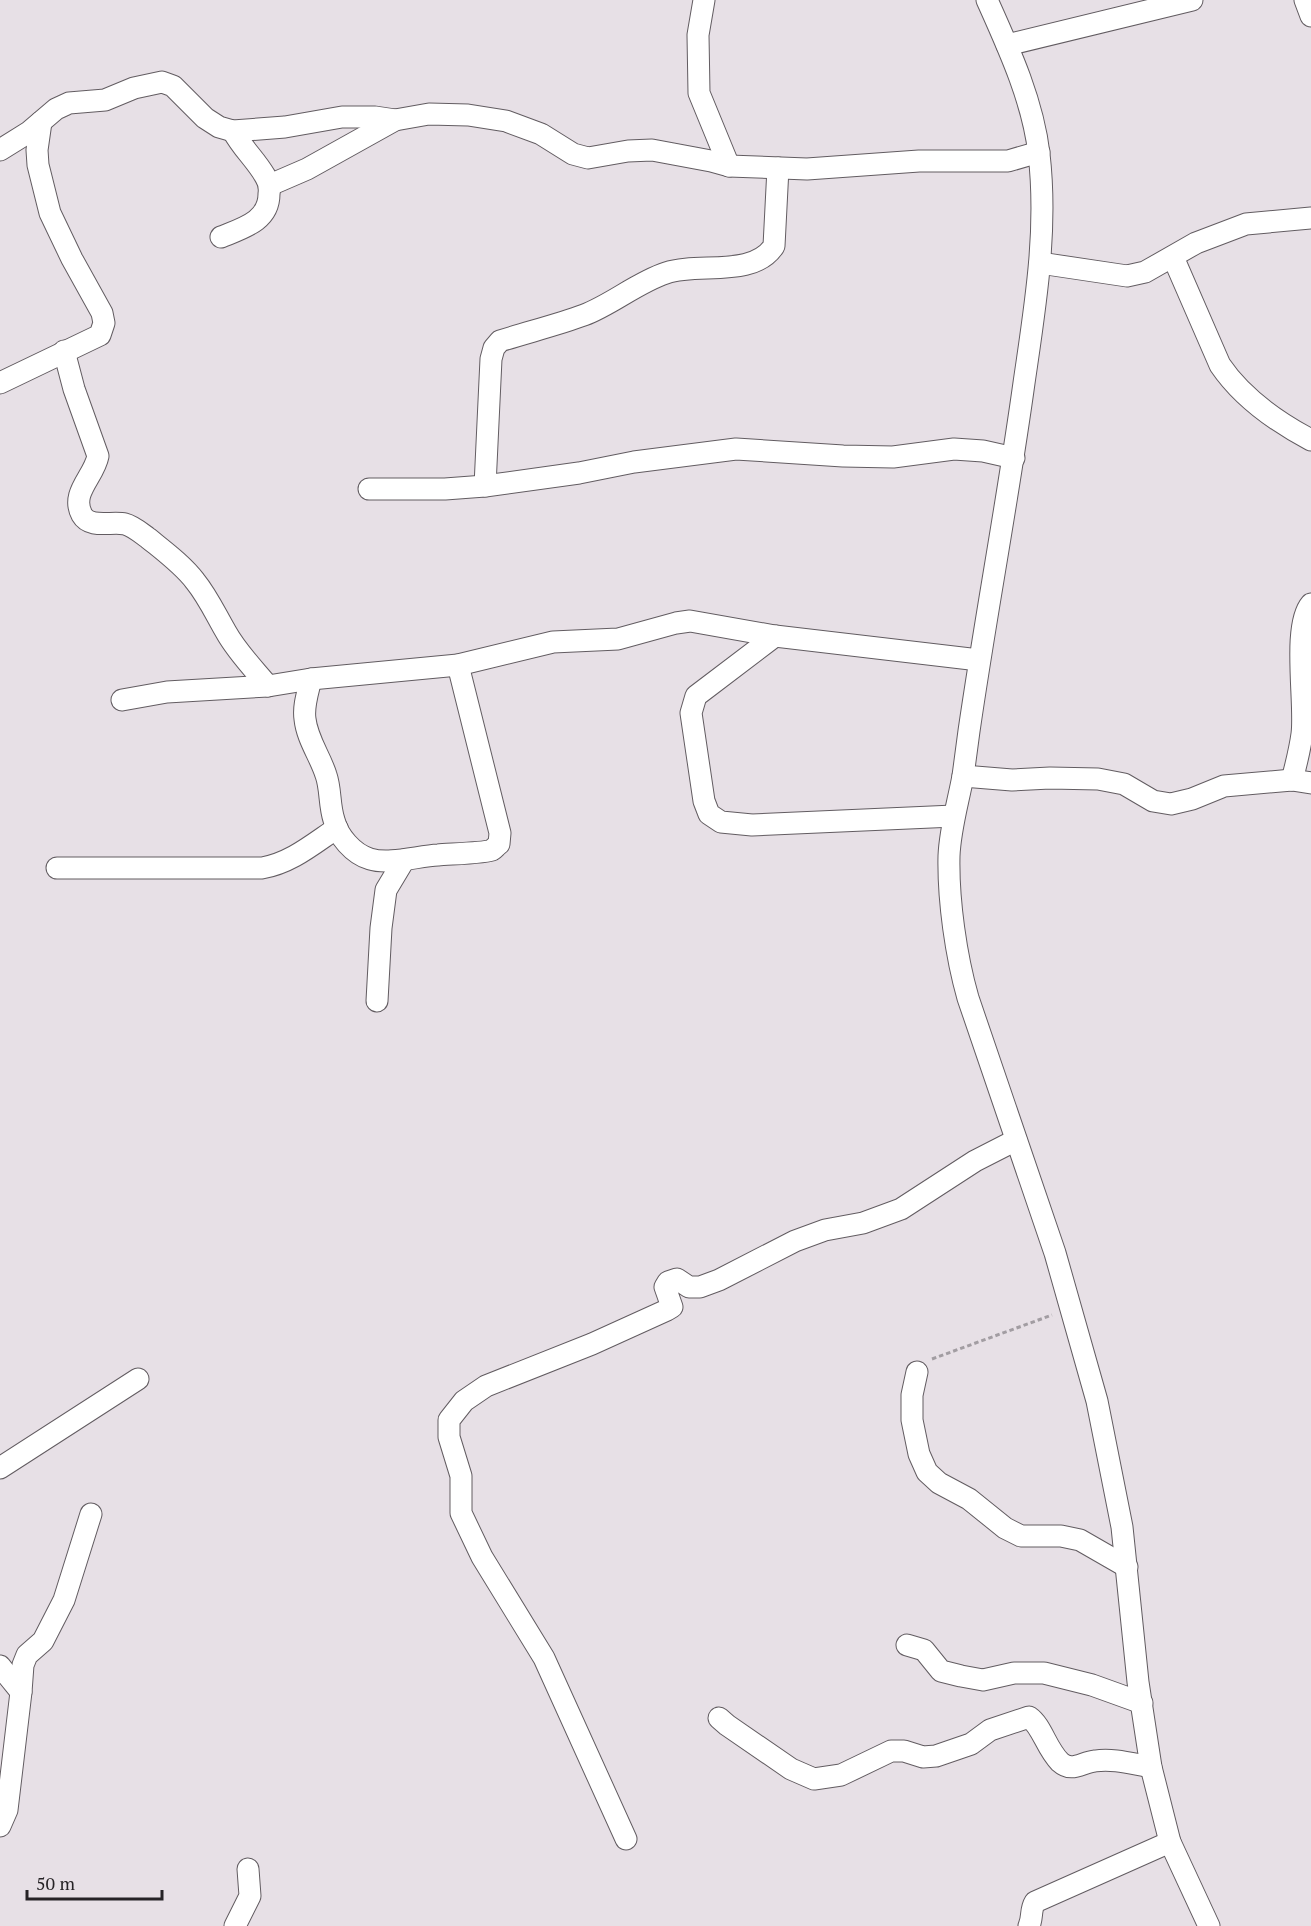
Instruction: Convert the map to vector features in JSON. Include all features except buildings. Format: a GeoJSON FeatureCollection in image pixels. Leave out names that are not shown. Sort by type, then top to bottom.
{"type":"FeatureCollection","features":[{"type":"Feature","properties":{"kind":"street"},"geometry":{"type":"LineString","coordinates":[[704,0],[698,36],[699,93],[729,166]]}},
{"type":"Feature","properties":{"kind":"street"},"geometry":{"type":"LineString","coordinates":[[987,0],[1007,45],[1030,110],[1039,152],[1043,204],[1041,263],[1014,459],[979,660],[963,776],[954,816],[950,856],[953,917],[961,975],[983,1046],[1055,1253],[1097,1401],[1122,1527],[1150,1767],[1170,1842],[1209,1926]]}},
{"type":"Feature","properties":{"kind":"street"},"geometry":{"type":"LineString","coordinates":[[1007,45],[1191,0]]}},
{"type":"Feature","properties":{"kind":"street"},"geometry":{"type":"LineString","coordinates":[[1305,0],[1311,16]]}},
{"type":"Feature","properties":{"kind":"street"},"geometry":{"type":"LineString","coordinates":[[0,150],[29,132],[56,109],[69,103],[105,100],[134,88],[162,82],[173,86],[205,118],[219,127],[233,131],[285,127],[342,117],[375,117],[395,120],[429,114],[487,117],[535,131],[581,158],[652,150],[729,166],[807,169],[880,162],[1008,161],[1039,152]]}},
{"type":"Feature","properties":{"kind":"street"},"geometry":{"type":"LineString","coordinates":[[270,185],[308,169],[395,120]]}},
{"type":"Feature","properties":{"kind":"street"},"geometry":{"type":"LineString","coordinates":[[0,383],[100,335],[103,329],[104,318],[50,213],[38,165],[37,150],[41,122]]}},
{"type":"Feature","properties":{"kind":"street"},"geometry":{"type":"LineString","coordinates":[[221,237],[254,223],[266,211],[269,202],[270,185],[265,175],[240,145],[233,131]]}},
{"type":"Feature","properties":{"kind":"street"},"geometry":{"type":"LineString","coordinates":[[485,486],[491,359],[494,348],[501,341],[586,315],[624,292],[666,273],[688,269],[730,267],[759,261],[768,255],[774,246],[778,168]]}},
{"type":"Feature","properties":{"kind":"street"},"geometry":{"type":"LineString","coordinates":[[1041,263],[1127,276],[1145,272],[1196,243],[1246,224],[1311,219]]}},
{"type":"Feature","properties":{"kind":"street"},"geometry":{"type":"LineString","coordinates":[[1173,258],[1220,365],[1231,381],[1262,407],[1311,440]]}},
{"type":"Feature","properties":{"kind":"street"},"geometry":{"type":"LineString","coordinates":[[64,351],[74,389],[98,456],[78,498],[81,513],[85,519],[92,522],[125,524],[146,537],[174,560],[194,579],[216,611],[226,633],[268,686]]}},
{"type":"Feature","properties":{"kind":"street"},"geometry":{"type":"LineString","coordinates":[[369,489],[445,489],[485,486],[579,473],[634,462],[736,449],[893,457],[954,449],[983,451],[1014,459]]}},
{"type":"Feature","properties":{"kind":"street"},"geometry":{"type":"LineString","coordinates":[[963,776],[1012,780],[1098,779],[1124,784],[1153,801],[1172,804],[1192,799],[1224,786],[1302,781],[1300,675],[1306,609],[1311,604]]}},
{"type":"Feature","properties":{"kind":"street"},"geometry":{"type":"LineString","coordinates":[[122,700],[167,692],[268,686],[311,679],[458,665],[553,642],[618,639],[690,621],[775,636],[979,660]]}},
{"type":"Feature","properties":{"kind":"street"},"geometry":{"type":"LineString","coordinates":[[775,636],[696,696],[691,712],[704,801],[709,814],[720,822],[752,825],[954,816]]}},
{"type":"Feature","properties":{"kind":"street"},"geometry":{"type":"LineString","coordinates":[[311,679],[305,703],[305,719],[326,776],[333,818],[337,828],[348,844],[359,854],[371,859],[404,860],[431,855],[490,851],[499,844],[500,833],[458,665]]}},
{"type":"Feature","properties":{"kind":"street"},"geometry":{"type":"LineString","coordinates":[[57,868],[262,868],[278,865],[293,858],[337,828]]}},
{"type":"Feature","properties":{"kind":"street"},"geometry":{"type":"LineString","coordinates":[[371,859],[386,890]]}},
{"type":"Feature","properties":{"kind":"street"},"geometry":{"type":"LineString","coordinates":[[377,1001],[381,928],[386,890],[404,860]]}},
{"type":"Feature","properties":{"kind":"street"},"geometry":{"type":"LineString","coordinates":[[626,1839],[544,1658],[483,1557],[461,1513],[461,1476],[449,1437],[449,1420],[464,1401],[486,1386],[592,1344],[672,1307],[665,1287],[668,1282],[677,1279],[689,1287],[700,1287],[795,1241],[825,1230],[863,1223],[901,1209],[975,1161],[1016,1140]]}},
{"type":"Feature","properties":{"kind":"street"},"geometry":{"type":"LineString","coordinates":[[917,1372],[912,1395],[912,1420],[919,1454],[927,1473],[939,1483],[969,1499],[1005,1528],[1021,1536],[1062,1536],[1080,1540],[1127,1567]]}},
{"type":"Feature","properties":{"kind":"street"},"geometry":{"type":"LineString","coordinates":[[0,1468],[138,1379]]}},
{"type":"Feature","properties":{"kind":"street"},"geometry":{"type":"LineString","coordinates":[[0,1826],[7,1810],[23,1665],[27,1655],[43,1641],[61,1608],[91,1514]]}},
{"type":"Feature","properties":{"kind":"street"},"geometry":{"type":"LineString","coordinates":[[907,1645],[924,1650],[941,1671],[961,1676],[983,1680],[1014,1673],[1044,1673],[1092,1685],[1142,1703]]}},
{"type":"Feature","properties":{"kind":"street"},"geometry":{"type":"LineString","coordinates":[[0,1666],[21,1692]]}},
{"type":"Feature","properties":{"kind":"street"},"geometry":{"type":"LineString","coordinates":[[719,1718],[791,1769],[814,1779],[841,1775],[891,1751],[904,1751],[923,1757],[944,1754],[971,1744],[990,1730],[1029,1717],[1036,1721],[1051,1752],[1063,1764],[1074,1768],[1094,1761],[1121,1762],[1150,1767]]}},
{"type":"Feature","properties":{"kind":"street"},"geometry":{"type":"LineString","coordinates":[[1029,1926],[1033,1918],[1031,1909],[1035,1902],[1170,1842]]}},
{"type":"Feature","properties":{"kind":"street"},"geometry":{"type":"LineString","coordinates":[[236,1926],[250,1896],[248,1869]]}},
{"type":"Feature","properties":{"kind":"path"},"geometry":{"type":"LineString","coordinates":[[917,1372],[931,1359],[1071,1308]]}}]}
